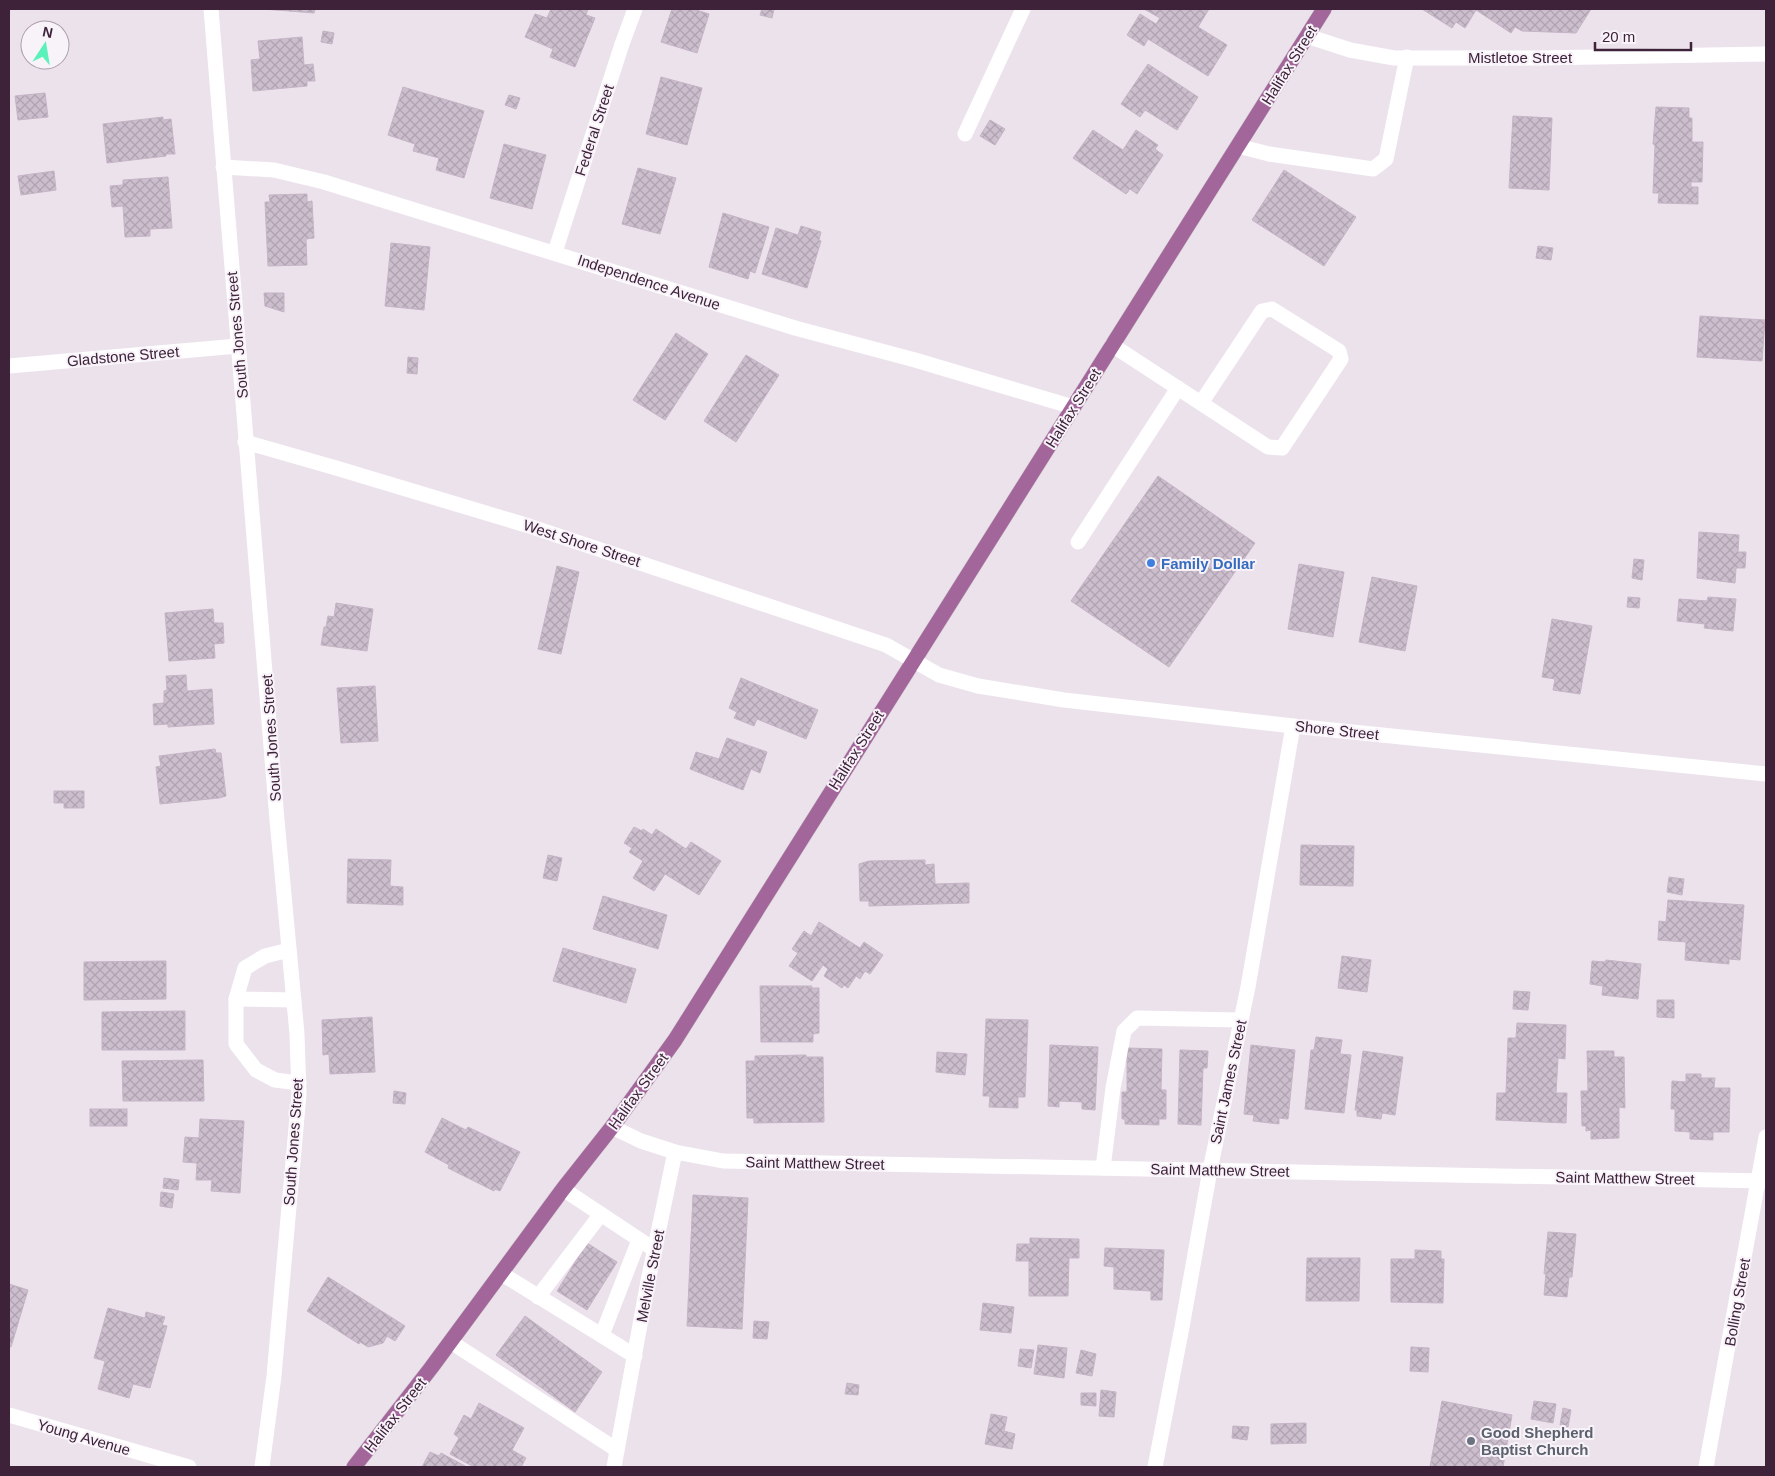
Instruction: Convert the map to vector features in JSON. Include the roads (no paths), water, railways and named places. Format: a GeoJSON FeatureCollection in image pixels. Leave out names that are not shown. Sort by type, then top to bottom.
{"type":"FeatureCollection","features":[{"type":"Feature","properties":{"kind":"main road","name":"Halifax Street"},"geometry":{"type":"LineString","coordinates":[[354,1467],[612,1128],[675,1040],[1324,9]]}},
{"type":"Feature","properties":{"kind":"street","name":"South Jones Street"},"geometry":{"type":"LineString","coordinates":[[211,9],[245,442],[297,1034],[299,1083],[274,1376],[262,1467]]}},
{"type":"Feature","properties":{"kind":"street","name":"Federal Street"},"geometry":{"type":"LineString","coordinates":[[554,252],[635,9]]}},
{"type":"Feature","properties":{"kind":"street"},"geometry":{"type":"LineString","coordinates":[[965,134],[1023,9]]}},
{"type":"Feature","properties":{"kind":"street","name":"Mistletoe Street"},"geometry":{"type":"LineString","coordinates":[[1307,36],[1350,50],[1394,58],[1539,58],[1766,54]]}},
{"type":"Feature","properties":{"kind":"street"},"geometry":{"type":"LineString","coordinates":[[1238,146],[1269,154],[1373,169],[1386,159],[1406,58]]}},
{"type":"Feature","properties":{"kind":"street","name":"Independence Avenue"},"geometry":{"type":"LineString","coordinates":[[223,167],[274,170],[324,182],[794,328],[915,360],[1073,408]]}},
{"type":"Feature","properties":{"kind":"street"},"geometry":{"type":"LineString","coordinates":[[1112,345],[1268,447],[1282,448],[1341,359],[1339,351],[1272,309],[1262,311],[1201,403]]}},
{"type":"Feature","properties":{"kind":"street","name":"Gladstone Street"},"geometry":{"type":"LineString","coordinates":[[9,366],[238,346]]}},
{"type":"Feature","properties":{"kind":"street"},"geometry":{"type":"LineString","coordinates":[[1078,542],[1178,388]]}},
{"type":"Feature","properties":{"kind":"street","name":"West Shore Street"},"geometry":{"type":"LineString","coordinates":[[245,442],[529,526],[886,645],[913,660]]}},
{"type":"Feature","properties":{"kind":"street","name":"Shore Street"},"geometry":{"type":"LineString","coordinates":[[913,660],[938,675],[978,686],[1064,700],[1293,726],[1766,774]]}},
{"type":"Feature","properties":{"kind":"street","name":"Saint James Street"},"geometry":{"type":"LineString","coordinates":[[1155,1467],[1210,1170],[1248,987],[1293,726]]}},
{"type":"Feature","properties":{"kind":"street"},"geometry":{"type":"LineString","coordinates":[[289,950],[265,956],[245,968],[236,999],[236,1044],[256,1070],[276,1080],[299,1083]]}},
{"type":"Feature","properties":{"kind":"street"},"geometry":{"type":"LineString","coordinates":[[236,999],[294,1000]]}},
{"type":"Feature","properties":{"kind":"street"},"geometry":{"type":"LineString","coordinates":[[1104,1168],[1112,1088],[1124,1031],[1137,1018],[1240,1020]]}},
{"type":"Feature","properties":{"kind":"street"},"geometry":{"type":"LineString","coordinates":[[612,1128],[641,1141],[675,1152]]}},
{"type":"Feature","properties":{"kind":"street","name":"Bolling Street"},"geometry":{"type":"LineString","coordinates":[[1706,1467],[1762,1181],[1766,1137]]}},
{"type":"Feature","properties":{"kind":"street","name":"Saint Matthew Street"},"geometry":{"type":"LineString","coordinates":[[675,1152],[724,1161],[1762,1181]]}},
{"type":"Feature","properties":{"kind":"street","name":"Melville Street"},"geometry":{"type":"LineString","coordinates":[[614,1467],[675,1152]]}},
{"type":"Feature","properties":{"kind":"street"},"geometry":{"type":"LineString","coordinates":[[563,1190],[655,1250]]}},
{"type":"Feature","properties":{"kind":"street"},"geometry":{"type":"LineString","coordinates":[[538,1296],[601,1214]]}},
{"type":"Feature","properties":{"kind":"street"},"geometry":{"type":"LineString","coordinates":[[602,1335],[639,1240]]}},
{"type":"Feature","properties":{"kind":"street"},"geometry":{"type":"LineString","coordinates":[[502,1274],[635,1356]]}},
{"type":"Feature","properties":{"kind":"street"},"geometry":{"type":"LineString","coordinates":[[450,1342],[617,1450]]}},
{"type":"Feature","properties":{"kind":"street","name":"Young Avenue"},"geometry":{"type":"LineString","coordinates":[[9,1415],[188,1467]]}},
{"type":"Feature","properties":{"kind":"place","name":"Family Dollar"},"geometry":{"type":"Point","coordinates":[1151,563]}},
{"type":"Feature","properties":{"kind":"place","name":"Good Shepherd Baptist Church"},"geometry":{"type":"Point","coordinates":[1471,1441]}}]}
